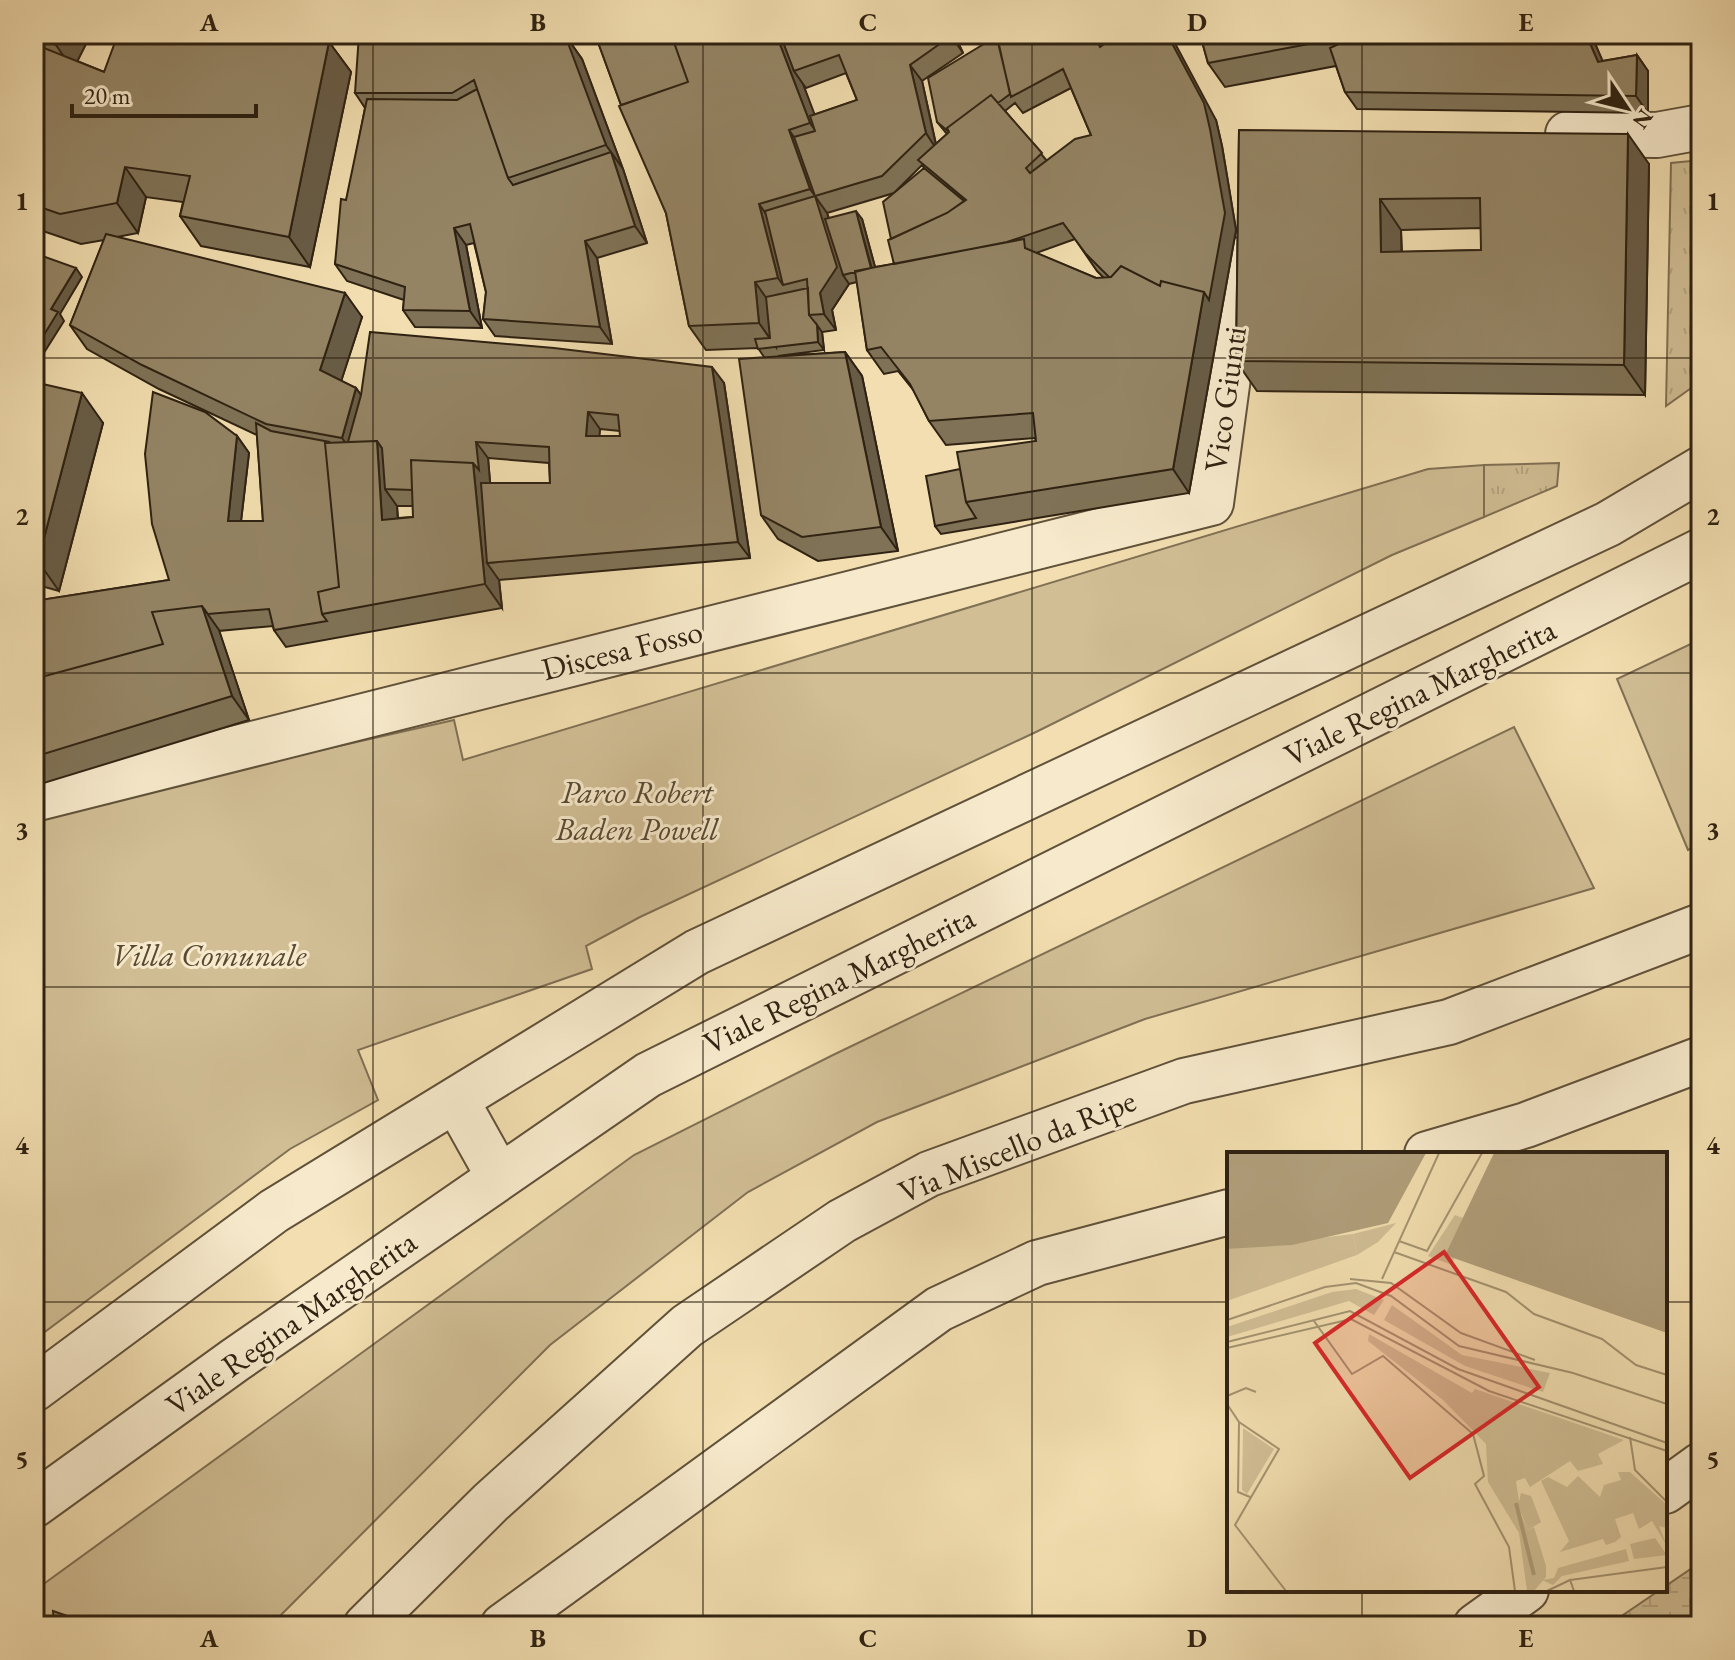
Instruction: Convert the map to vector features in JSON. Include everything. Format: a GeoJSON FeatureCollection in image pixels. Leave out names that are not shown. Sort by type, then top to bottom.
{"type":"FeatureCollection","features":[{"type":"Feature","properties":{"kind":"street"},"geometry":{"type":"LineString","coordinates":[[1529,134],[1657,135],[1701,127]]}},
{"type":"Feature","properties":{"kind":"street","name":"Vico Giunti"},"geometry":{"type":"LineString","coordinates":[[1211,503],[1247,217]]}},
{"type":"Feature","properties":{"kind":"street"},"geometry":{"type":"LineString","coordinates":[[34,1389],[274,1211],[697,952],[1608,524],[1701,469]]}},
{"type":"Feature","properties":{"kind":"street","name":"Discesa Fosso"},"geometry":{"type":"LineString","coordinates":[[34,799],[1211,503]]}},
{"type":"Feature","properties":{"kind":"street","name":"Viale Regina Margherita"},"geometry":{"type":"LineString","coordinates":[[34,1505],[648,1075],[1701,551]]}},
{"type":"Feature","properties":{"kind":"street","name":"Via Miscello da Ripe"},"geometry":{"type":"LineString","coordinates":[[366,1626],[491,1502],[687,1326],[842,1221],[929,1174],[1184,1081],[1449,1022],[1681,937],[1701,926]]}},
{"type":"Feature","properties":{"kind":"street"},"geometry":{"type":"LineString","coordinates":[[1434,1152],[1526,1125],[1701,1059]]}},
{"type":"Feature","properties":{"kind":"street"},"geometry":{"type":"LineString","coordinates":[[456,1100],[499,1177]]}},
{"type":"Feature","properties":{"kind":"street"},"geometry":{"type":"LineString","coordinates":[[503,1626],[939,1309],[1037,1263],[1227,1213]]}},
{"type":"Feature","properties":{"kind":"street"},"geometry":{"type":"LineString","coordinates":[[1667,1490],[1701,1465]]}},
{"type":"Feature","properties":{"kind":"street"},"geometry":{"type":"LineString","coordinates":[[1476,1626],[1523,1592]]}},
{"type":"Feature","properties":{"kind":"green space"},"geometry":{"type":"Polygon","coordinates":[[[1701,160],[1701,381],[1666,406],[1671,163],[1701,160]]]}},
{"type":"Feature","properties":{"kind":"green space"},"geometry":{"type":"Polygon","coordinates":[[[1559,463],[1557,486],[1484,517],[1484,465],[1559,463]]]}},
{"type":"Feature","properties":{"kind":"green space"},"geometry":{"type":"Polygon","coordinates":[[[1484,465],[1484,517],[1392,555],[1036,732],[640,917],[586,946],[592,969],[358,1050],[378,1100],[290,1149],[34,1340],[34,815],[454,720],[463,760],[1428,469],[1484,465]]]}},
{"type":"Feature","properties":{"kind":"green space"},"geometry":{"type":"Polygon","coordinates":[[[1701,639],[1701,843],[1688,850],[1617,679],[1701,639]]]}},
{"type":"Feature","properties":{"kind":"green space"},"geometry":{"type":"Polygon","coordinates":[[[1514,727],[1594,888],[1145,1019],[877,1122],[748,1192],[550,1345],[270,1626],[34,1626],[34,1591],[634,1155],[833,1055],[1514,727]]]}},
{"type":"Feature","properties":{"kind":"green space"},"geometry":{"type":"Polygon","coordinates":[[[1701,1562],[1701,1626],[1607,1626],[1657,1592],[1667,1592],[1667,1585],[1701,1562]]]}},
{"type":"Feature","properties":{"kind":"building"},"geometry":{"type":"Polygon","coordinates":[[[34,34],[62,34],[56,45],[34,34]]]}},
{"type":"Feature","properties":{"kind":"building"},"geometry":{"type":"Polygon","coordinates":[[[118,34],[273,34],[329,42],[289,237],[180,216],[190,176],[125,167],[117,203],[60,214],[34,205],[34,44],[104,72],[118,34]]]}},
{"type":"Feature","properties":{"kind":"building"},"geometry":{"type":"Polygon","coordinates":[[[359,34],[565,35],[606,145],[508,178],[474,80],[452,93],[355,93],[359,34]]]}},
{"type":"Feature","properties":{"kind":"building"},"geometry":{"type":"Polygon","coordinates":[[[595,34],[671,34],[688,82],[621,105],[595,34]]]}},
{"type":"Feature","properties":{"kind":"building"},"geometry":{"type":"Polygon","coordinates":[[[671,34],[776,34],[810,123],[789,130],[810,189],[759,204],[778,278],[755,282],[759,323],[689,326],[666,213],[619,106],[688,82],[671,34]]]}},
{"type":"Feature","properties":{"kind":"building"},"geometry":{"type":"Polygon","coordinates":[[[780,34],[834,34],[837,42],[856,34],[950,34],[910,65],[926,133],[882,176],[815,196],[794,137],[815,131],[810,116],[857,100],[839,55],[794,71],[780,34]]]}},
{"type":"Feature","properties":{"kind":"building"},"geometry":{"type":"Polygon","coordinates":[[[996,34],[1094,34],[1100,47],[1119,34],[1167,34],[1204,103],[1225,213],[1209,300],[1204,292],[1161,281],[1160,286],[1121,266],[1109,277],[1086,254],[1063,223],[1007,242],[894,264],[888,240],[947,213],[966,200],[918,160],[949,132],[947,128],[991,95],[1042,153],[1026,168],[1030,173],[1075,139],[1091,135],[1063,69],[1011,97],[996,34]]]}},
{"type":"Feature","properties":{"kind":"building"},"geometry":{"type":"Polygon","coordinates":[[[1096,34],[1119,34],[1101,46],[1096,34]]]}},
{"type":"Feature","properties":{"kind":"building"},"geometry":{"type":"Polygon","coordinates":[[[1200,34],[1340,34],[1325,41],[1208,63],[1200,34]]]}},
{"type":"Feature","properties":{"kind":"building"},"geometry":{"type":"Polygon","coordinates":[[[1360,34],[1586,34],[1598,62],[1637,55],[1636,96],[1345,92],[1330,48],[1360,34]]]}},
{"type":"Feature","properties":{"kind":"building"},"geometry":{"type":"Polygon","coordinates":[[[997,36],[1010,94],[998,103],[991,95],[947,128],[949,132],[937,122],[928,78],[997,36]]]}},
{"type":"Feature","properties":{"kind":"building"},"geometry":{"type":"Polygon","coordinates":[[[477,89],[513,185],[611,152],[635,226],[585,241],[600,327],[483,319],[486,292],[470,224],[454,228],[470,311],[403,310],[405,287],[335,264],[341,199],[346,200],[367,99],[457,100],[477,89]]]}},
{"type":"Feature","properties":{"kind":"building"},"geometry":{"type":"Polygon","coordinates":[[[1239,130],[1628,134],[1624,365],[1236,361],[1239,130]],[[1480,198],[1380,199],[1381,252],[1481,250],[1480,198]]]}},
{"type":"Feature","properties":{"kind":"building"},"geometry":{"type":"Polygon","coordinates":[[[924,168],[964,201],[947,213],[891,239],[883,202],[924,168]]]}},
{"type":"Feature","properties":{"kind":"building"},"geometry":{"type":"Polygon","coordinates":[[[815,196],[837,267],[820,293],[824,314],[809,315],[807,279],[783,285],[765,211],[815,196]]]}},
{"type":"Feature","properties":{"kind":"building"},"geometry":{"type":"Polygon","coordinates":[[[856,211],[871,268],[843,275],[825,219],[856,211]]]}},
{"type":"Feature","properties":{"kind":"building"},"geometry":{"type":"Polygon","coordinates":[[[106,234],[345,293],[320,370],[356,388],[342,438],[266,424],[142,365],[70,325],[106,234]]]}},
{"type":"Feature","properties":{"kind":"building"},"geometry":{"type":"Polygon","coordinates":[[[1024,239],[1025,248],[1096,278],[1111,277],[1121,266],[1160,286],[1161,281],[1204,292],[1173,469],[966,502],[957,452],[1036,441],[1033,413],[929,421],[910,384],[881,347],[867,350],[855,271],[1024,239]]]}},
{"type":"Feature","properties":{"kind":"building"},"geometry":{"type":"Polygon","coordinates":[[[34,253],[76,268],[51,309],[58,312],[34,351],[34,253]]]}},
{"type":"Feature","properties":{"kind":"building"},"geometry":{"type":"Polygon","coordinates":[[[808,288],[809,315],[817,325],[818,342],[758,349],[755,339],[770,338],[766,297],[808,288]]]}},
{"type":"Feature","properties":{"kind":"building"},"geometry":{"type":"Polygon","coordinates":[[[370,332],[554,348],[712,367],[738,542],[487,563],[481,483],[550,483],[549,447],[476,442],[479,470],[473,463],[411,460],[412,490],[385,489],[382,448],[377,441],[348,442],[361,395],[370,332]],[[588,412],[586,436],[620,436],[618,415],[588,412]]]}},
{"type":"Feature","properties":{"kind":"building"},"geometry":{"type":"Polygon","coordinates":[[[845,352],[881,527],[802,537],[761,515],[739,359],[845,352]]]}},
{"type":"Feature","properties":{"kind":"building"},"geometry":{"type":"Polygon","coordinates":[[[34,382],[82,393],[38,561],[34,560],[34,382]]]}},
{"type":"Feature","properties":{"kind":"building"},"geometry":{"type":"Polygon","coordinates":[[[153,392],[205,412],[237,436],[228,521],[263,521],[256,423],[271,431],[330,442],[325,443],[339,587],[318,592],[322,614],[327,621],[274,630],[269,609],[208,614],[202,606],[152,612],[163,644],[34,679],[34,601],[169,580],[152,524],[145,454],[153,392]]]}},
{"type":"Feature","properties":{"kind":"building"},"geometry":{"type":"Polygon","coordinates":[[[377,441],[382,520],[413,517],[411,460],[473,463],[485,584],[322,614],[318,592],[339,587],[325,443],[377,441]]]}},
{"type":"Feature","properties":{"kind":"building"},"geometry":{"type":"Polygon","coordinates":[[[960,469],[966,502],[976,518],[935,526],[926,476],[960,469]]]}},
{"type":"Feature","properties":{"kind":"building"},"geometry":{"type":"Polygon","coordinates":[[[202,606],[232,696],[34,757],[34,679],[163,644],[152,612],[202,606]]]}},
{"type":"Feature","properties":{"kind":"building"},"geometry":{"type":"Polygon","coordinates":[[[53,1611],[96,1626],[54,1626],[53,1611]]]}},
{"type":"Feature","properties":{"kind":"park label","name":"Parco Robert Baden Powell"},"geometry":{"type":"Point","coordinates":[637,810]}},
{"type":"Feature","properties":{"kind":"park label","name":"Villa Comunale"},"geometry":{"type":"Point","coordinates":[209,955]}}]}
